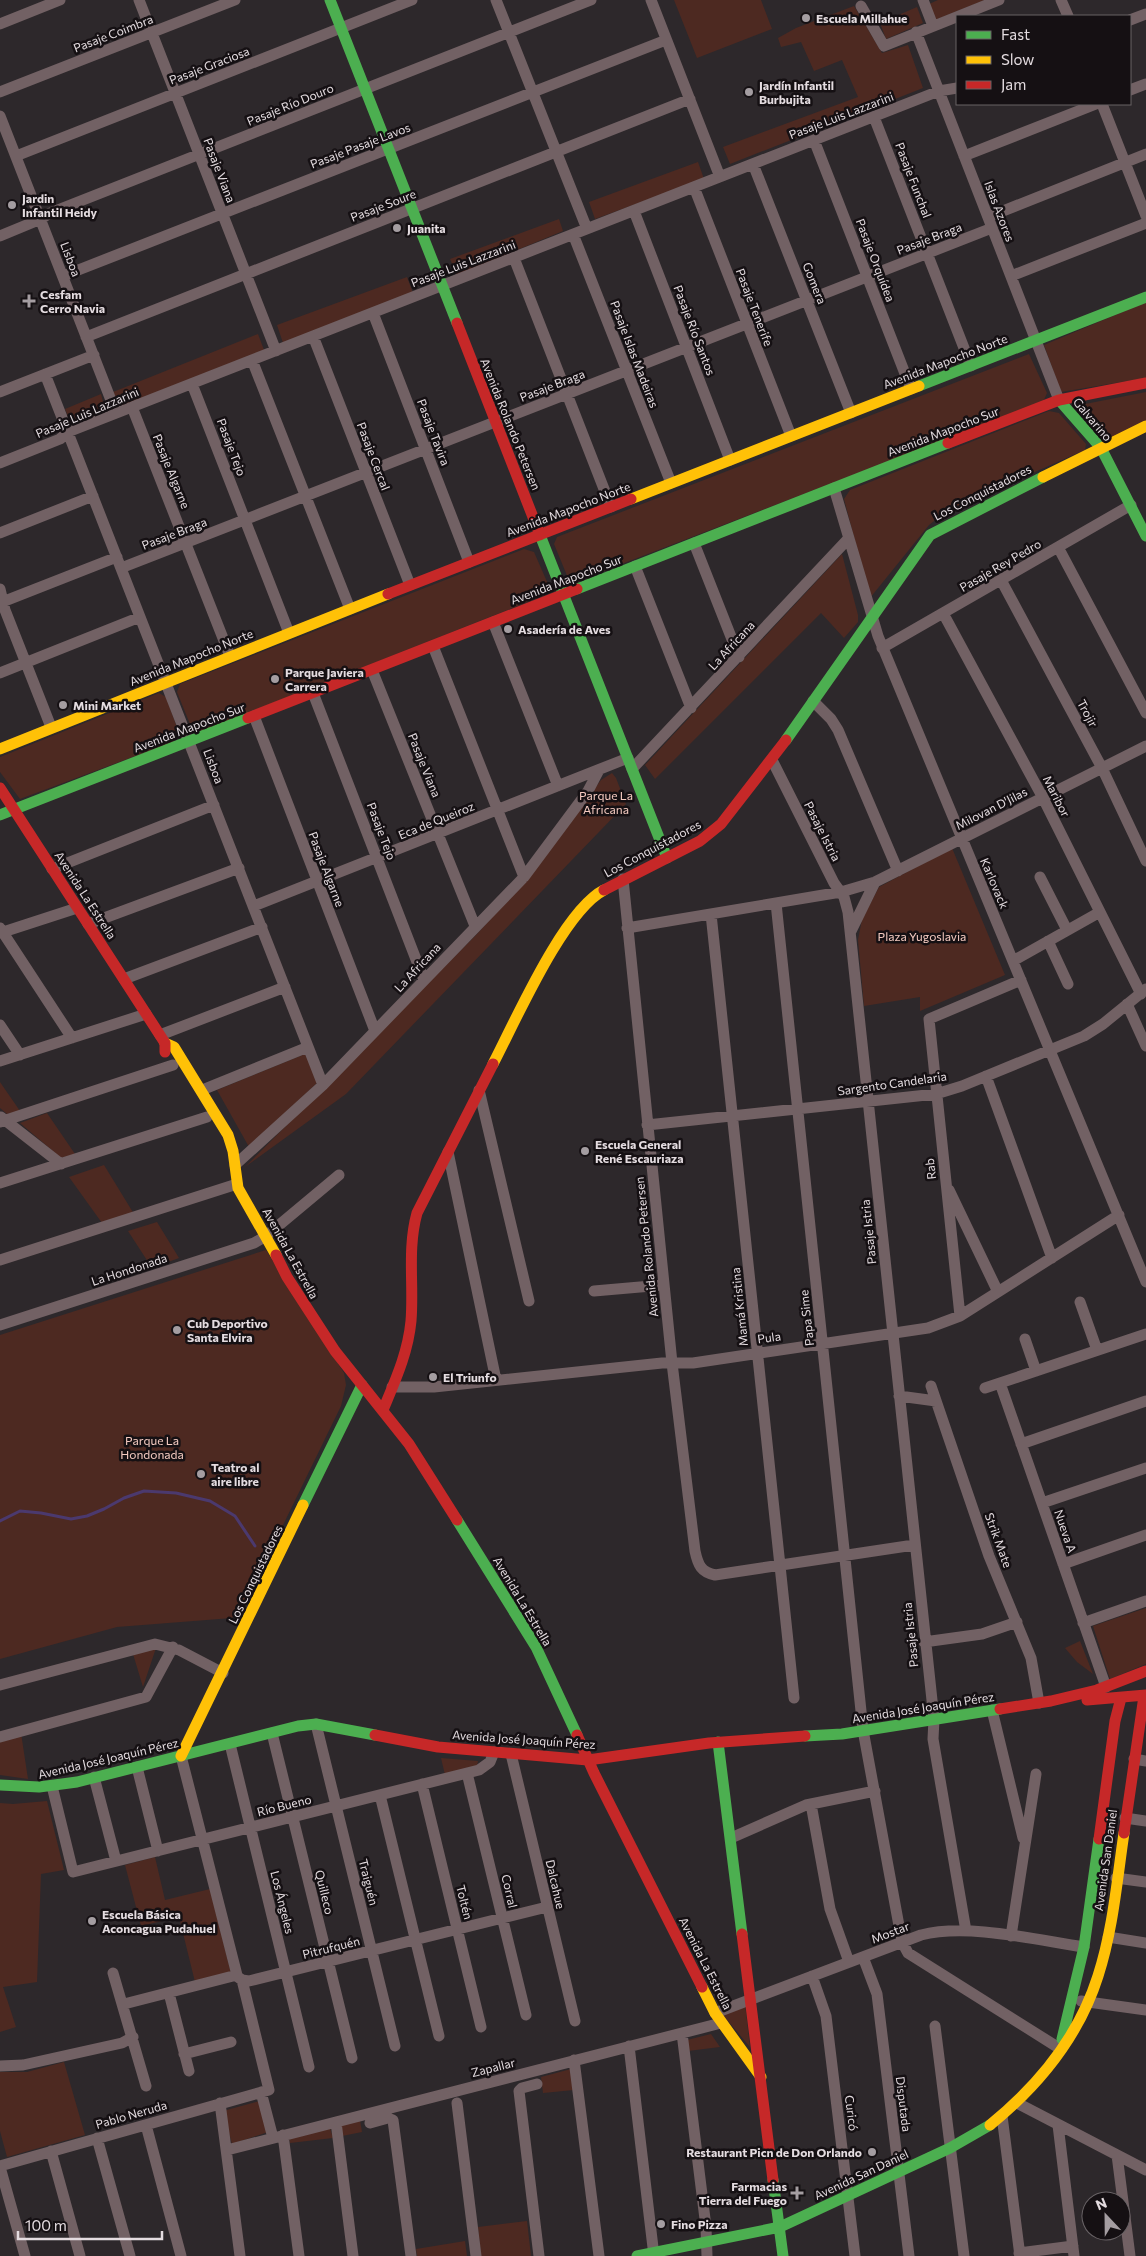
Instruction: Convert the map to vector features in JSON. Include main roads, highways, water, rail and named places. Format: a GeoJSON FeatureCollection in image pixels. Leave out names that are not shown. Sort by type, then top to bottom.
{"type":"FeatureCollection","features":[{"type":"Feature","properties":{"kind":"main road","name":"Avenida Rolando Petersen"},"geometry":{"type":"LineString","coordinates":[[330,0],[667,858]]}},
{"type":"Feature","properties":{"kind":"main road","name":"Avenida Mapocho Norte"},"geometry":{"type":"LineString","coordinates":[[0,749],[166,681],[1146,297]]}},
{"type":"Feature","properties":{"kind":"main road","name":"Avenida Mapocho Sur"},"geometry":{"type":"LineString","coordinates":[[0,815],[1059,400],[1146,383]]}},
{"type":"Feature","properties":{"kind":"main road","name":"Galvarino"},"geometry":{"type":"LineString","coordinates":[[1059,400],[1101,448],[1146,536]]}},
{"type":"Feature","properties":{"kind":"main road","name":"Los Conquistadores"},"geometry":{"type":"LineString","coordinates":[[383,1410],[403,1358],[411,1321],[412,1240],[415,1220],[479,1090],[554,946],[584,907],[600,892],[710,834],[729,815],[772,760],[920,548],[935,531],[1146,426]]}},
{"type":"Feature","properties":{"kind":"main road","name":"Avenida La Estrella"},"geometry":{"type":"LineString","coordinates":[[0,788],[162,1039],[165,1052],[208,1117],[234,1162]]}},
{"type":"Feature","properties":{"kind":"main road","name":"Avenida La Estrella"},"geometry":{"type":"LineString","coordinates":[[162,1039],[174,1047],[202,1090],[231,1141],[237,1184],[296,1292],[335,1351],[408,1444],[536,1647],[556,1686],[588,1760],[718,2018],[761,2077]]}},
{"type":"Feature","properties":{"kind":"main road","name":"Los Conquistadores"},"geometry":{"type":"LineString","coordinates":[[181,1756],[362,1385]]}},
{"type":"Feature","properties":{"kind":"main road"},"geometry":{"type":"LineString","coordinates":[[353,1403],[372,1397]]}},
{"type":"Feature","properties":{"kind":"main road","name":"Avenida José Joaquín Pérez"},"geometry":{"type":"LineString","coordinates":[[1051,1702],[1106,1687],[1146,1671]]}},
{"type":"Feature","properties":{"kind":"main road"},"geometry":{"type":"LineString","coordinates":[[1121,1698],[1132,1686],[1146,1678]]}},
{"type":"Feature","properties":{"kind":"main road","name":"Avenida José Joaquín Pérez"},"geometry":{"type":"LineString","coordinates":[[0,1785],[28,1788],[52,1786],[94,1778],[272,1733],[316,1724],[331,1725],[421,1744],[588,1760],[718,1742],[813,1737],[1039,1703],[1145,1696]]}},
{"type":"Feature","properties":{"kind":"main road","name":"Avenida San Daniel"},"geometry":{"type":"LineString","coordinates":[[637,2256],[780,2227],[950,2148],[1002,2116],[1039,2079],[1059,2048],[1080,2021],[1098,1976],[1108,1937],[1145,1696]]}},
{"type":"Feature","properties":{"kind":"main road","name":"Avenida San Daniel"},"geometry":{"type":"LineString","coordinates":[[1059,2048],[1073,2000],[1084,1947],[1115,1721],[1121,1698]]}},
{"type":"Feature","properties":{"kind":"main road","name":"Avenida La Estrella"},"geometry":{"type":"LineString","coordinates":[[718,1742],[783,2256]]}},
{"type":"Feature","properties":{"kind":"waterway"},"geometry":{"type":"LineString","coordinates":[[0,1521],[20,1511],[71,1519],[87,1516],[124,1498],[144,1491],[176,1493],[210,1501],[235,1516],[255,1546]]}},
{"type":"Feature","properties":{"kind":"place","name":"Escuela Millahue"},"geometry":{"type":"Point","coordinates":[806,18]}},
{"type":"Feature","properties":{"kind":"place","name":"Jardín Infantil Burbujita"},"geometry":{"type":"Point","coordinates":[749,92]}},
{"type":"Feature","properties":{"kind":"place","name":"Jardin Infantil Heidy"},"geometry":{"type":"Point","coordinates":[12,205]}},
{"type":"Feature","properties":{"kind":"place","name":"Juanita"},"geometry":{"type":"Point","coordinates":[397,228]}},
{"type":"Feature","properties":{"kind":"place","name":"Cesfam Cerro Navia"},"geometry":{"type":"Point","coordinates":[29,301]}},
{"type":"Feature","properties":{"kind":"place","name":"Asadería de Aves"},"geometry":{"type":"Point","coordinates":[508,629]}},
{"type":"Feature","properties":{"kind":"place","name":"Parque Javiera Carrera"},"geometry":{"type":"Point","coordinates":[275,679]}},
{"type":"Feature","properties":{"kind":"place","name":"Mini Market"},"geometry":{"type":"Point","coordinates":[63,705]}},
{"type":"Feature","properties":{"kind":"place","name":"Escuela General René Escauriaza"},"geometry":{"type":"Point","coordinates":[585,1151]}},
{"type":"Feature","properties":{"kind":"place","name":"Cub Deportivo Santa Elvira"},"geometry":{"type":"Point","coordinates":[177,1330]}},
{"type":"Feature","properties":{"kind":"place","name":"El Triunfo"},"geometry":{"type":"Point","coordinates":[433,1377]}},
{"type":"Feature","properties":{"kind":"place","name":"Teatro al aire libre"},"geometry":{"type":"Point","coordinates":[201,1474]}},
{"type":"Feature","properties":{"kind":"place","name":"Escuela Básica Aconcagua Pudahuel"},"geometry":{"type":"Point","coordinates":[92,1921]}},
{"type":"Feature","properties":{"kind":"place","name":"Restaurant Picn de Don Orlando"},"geometry":{"type":"Point","coordinates":[872,2152]}},
{"type":"Feature","properties":{"kind":"place","name":"Farmacias Tierra del Fuego"},"geometry":{"type":"Point","coordinates":[797,2193]}},
{"type":"Feature","properties":{"kind":"place","name":"Fino Pizza"},"geometry":{"type":"Point","coordinates":[661,2224]}},
{"type":"Feature","properties":{"kind":"park label","name":"Parque La Africana"},"geometry":{"type":"Point","coordinates":[606,802]}},
{"type":"Feature","properties":{"kind":"park label","name":"Plaza Yugoslavia"},"geometry":{"type":"Point","coordinates":[922,936]}},
{"type":"Feature","properties":{"kind":"park label","name":"Parque La Hondonada"},"geometry":{"type":"Point","coordinates":[152,1447]}}]}
